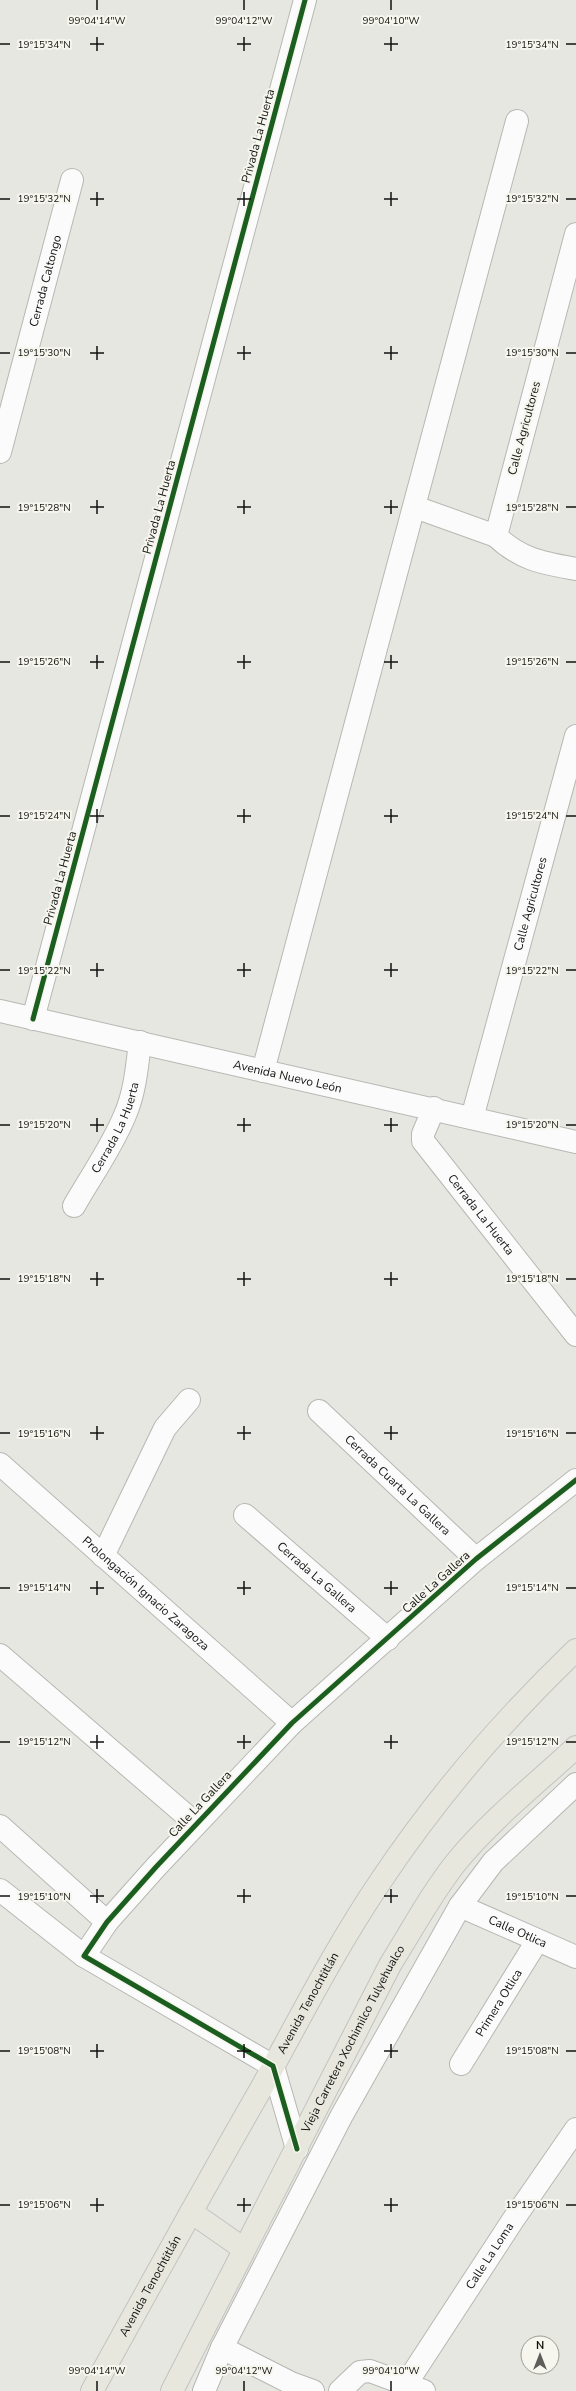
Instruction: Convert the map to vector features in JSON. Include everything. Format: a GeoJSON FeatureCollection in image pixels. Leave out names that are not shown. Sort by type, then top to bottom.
{"type":"FeatureCollection","features":[{"type":"Feature","properties":{"kind":"main road","name":"Avenida Tenochtitlán"},"geometry":{"type":"LineString","coordinates":[[92,2391],[328,1966],[380,1881],[441,1800],[490,1741],[540,1686],[576,1650]]}},
{"type":"Feature","properties":{"kind":"main road","name":"Vieja Carretera Xochimilco Tulyehualco"},"geometry":{"type":"LineString","coordinates":[[172,2391],[390,1965],[440,1886],[458,1861],[501,1816],[576,1747]]}},
{"type":"Feature","properties":{"kind":"main road"},"geometry":{"type":"LineString","coordinates":[[191,2212],[244,2250]]}},
{"type":"Feature","properties":{"kind":"street","name":"Privada La Huerta"},"geometry":{"type":"LineString","coordinates":[[33,1019],[305,0]]}},
{"type":"Feature","properties":{"kind":"street"},"geometry":{"type":"LineString","coordinates":[[263,1071],[517,121]]}},
{"type":"Feature","properties":{"kind":"street","name":"Cerrada Caltongo"},"geometry":{"type":"LineString","coordinates":[[0,452],[72,180]]}},
{"type":"Feature","properties":{"kind":"street","name":"Calle Agricultores"},"geometry":{"type":"LineString","coordinates":[[496,536],[576,234]]}},
{"type":"Feature","properties":{"kind":"street"},"geometry":{"type":"LineString","coordinates":[[415,507],[496,536],[505,545],[532,561],[576,569]]}},
{"type":"Feature","properties":{"kind":"street","name":"Calle Agricultores"},"geometry":{"type":"LineString","coordinates":[[472,1118],[576,736]]}},
{"type":"Feature","properties":{"kind":"street","name":"Avenida Nuevo León"},"geometry":{"type":"LineString","coordinates":[[0,1011],[434,1108],[576,1142]]}},
{"type":"Feature","properties":{"kind":"street","name":"Cerrada La Huerta"},"geometry":{"type":"LineString","coordinates":[[74,1206],[115,1137],[126,1114],[137,1069],[140,1042]]}},
{"type":"Feature","properties":{"kind":"street","name":"Cerrada La Huerta"},"geometry":{"type":"LineString","coordinates":[[434,1108],[423,1134],[423,1141],[576,1336]]}},
{"type":"Feature","properties":{"kind":"street"},"geometry":{"type":"LineString","coordinates":[[103,1556],[165,1428],[189,1400]]}},
{"type":"Feature","properties":{"kind":"street","name":"Cerrada Cuarta La Gallera"},"geometry":{"type":"LineString","coordinates":[[319,1411],[476,1559]]}},
{"type":"Feature","properties":{"kind":"street","name":"Prolongación Ignacio Zaragoza"},"geometry":{"type":"LineString","coordinates":[[0,1464],[292,1723]]}},
{"type":"Feature","properties":{"kind":"street","name":"Calle La Gallera"},"geometry":{"type":"LineString","coordinates":[[84,1956],[107,1922],[195,1823],[292,1723],[476,1559],[576,1480]]}},
{"type":"Feature","properties":{"kind":"street","name":"Cerrada La Gallera"},"geometry":{"type":"LineString","coordinates":[[245,1515],[388,1639]]}},
{"type":"Feature","properties":{"kind":"street"},"geometry":{"type":"LineString","coordinates":[[0,1655],[195,1823]]}},
{"type":"Feature","properties":{"kind":"street"},"geometry":{"type":"LineString","coordinates":[[204,2391],[222,2348],[342,2115],[460,1906],[493,1862],[532,1823],[576,1784]]}},
{"type":"Feature","properties":{"kind":"street"},"geometry":{"type":"LineString","coordinates":[[0,1826],[107,1922]]}},
{"type":"Feature","properties":{"kind":"street"},"geometry":{"type":"LineString","coordinates":[[0,1890],[84,1956],[273,2066],[297,2149]]}},
{"type":"Feature","properties":{"kind":"street","name":"Calle Otlica"},"geometry":{"type":"LineString","coordinates":[[460,1906],[576,1957]]}},
{"type":"Feature","properties":{"kind":"street","name":"Primera Otlica"},"geometry":{"type":"LineString","coordinates":[[461,2064],[537,1941]]}},
{"type":"Feature","properties":{"kind":"street","name":"Calle La Loma"},"geometry":{"type":"LineString","coordinates":[[340,2391],[360,2372],[370,2371],[415,2387],[513,2220],[576,2129]]}},
{"type":"Feature","properties":{"kind":"street"},"geometry":{"type":"LineString","coordinates":[[222,2348],[313,2391]]}},
{"type":"Feature","properties":{"kind":"cycle path"},"geometry":{"type":"LineString","coordinates":[[33,1019],[305,0]]}},
{"type":"Feature","properties":{"kind":"cycle path"},"geometry":{"type":"LineString","coordinates":[[297,2149],[273,2066],[84,1956],[107,1922],[156,1867],[292,1723],[476,1559],[576,1480]]}}]}
